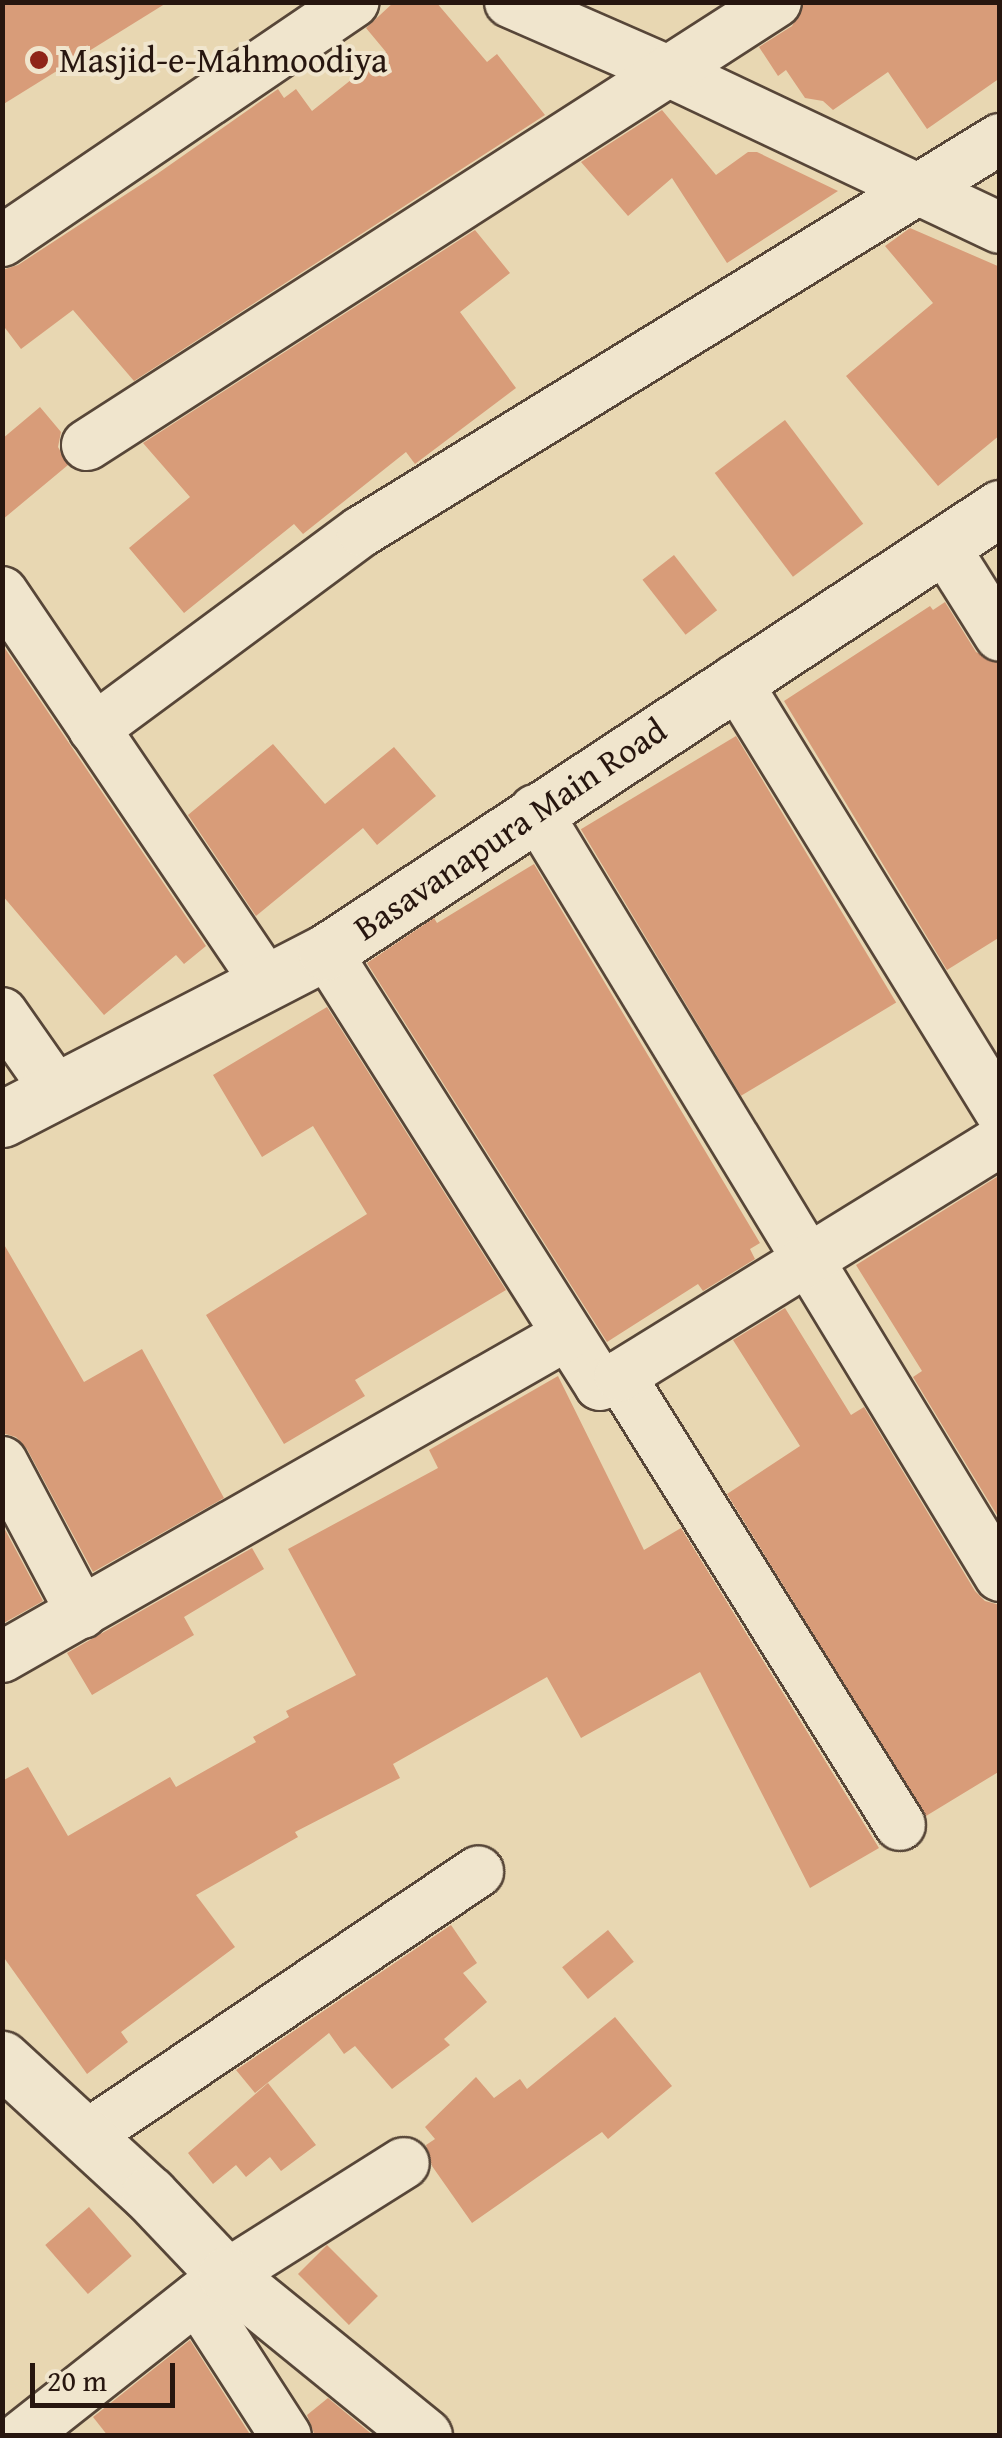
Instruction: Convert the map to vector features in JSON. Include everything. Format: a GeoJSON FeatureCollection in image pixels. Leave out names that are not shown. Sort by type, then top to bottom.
{"type":"FeatureCollection","features":[{"type":"Feature","properties":{"kind":"street"},"geometry":{"type":"LineString","coordinates":[[2,241],[354,2]]}},
{"type":"Feature","properties":{"kind":"street"},"geometry":{"type":"LineString","coordinates":[[510,2],[668,71],[1000,228]]}},
{"type":"Feature","properties":{"kind":"street"},"geometry":{"type":"LineString","coordinates":[[87,445],[776,2]]}},
{"type":"Feature","properties":{"kind":"street"},"geometry":{"type":"LineString","coordinates":[[94,728],[362,532],[1000,139]]}},
{"type":"Feature","properties":{"kind":"street","name":"Basavanapura Main Road"},"geometry":{"type":"LineString","coordinates":[[2,1119],[326,952],[535,810],[1000,508]]}},
{"type":"Feature","properties":{"kind":"street"},"geometry":{"type":"LineString","coordinates":[[943,545],[1000,636]]}},
{"type":"Feature","properties":{"kind":"street"},"geometry":{"type":"LineString","coordinates":[[2,592],[267,984]]}},
{"type":"Feature","properties":{"kind":"street"},"geometry":{"type":"LineString","coordinates":[[735,680],[1000,1111]]}},
{"type":"Feature","properties":{"kind":"street"},"geometry":{"type":"LineString","coordinates":[[535,810],[1000,1576]]}},
{"type":"Feature","properties":{"kind":"street"},"geometry":{"type":"LineString","coordinates":[[326,952],[600,1385],[809,1262],[1000,1141]]}},
{"type":"Feature","properties":{"kind":"street"},"geometry":{"type":"LineString","coordinates":[[2,1013],[56,1090]]}},
{"type":"Feature","properties":{"kind":"street"},"geometry":{"type":"LineString","coordinates":[[2,1657],[567,1334]]}},
{"type":"Feature","properties":{"kind":"street"},"geometry":{"type":"LineString","coordinates":[[620,1376],[900,1825]]}},
{"type":"Feature","properties":{"kind":"street"},"geometry":{"type":"LineString","coordinates":[[2,1462],[82,1613]]}},
{"type":"Feature","properties":{"kind":"street"},"geometry":{"type":"LineString","coordinates":[[86,2136],[478,1872]]}},
{"type":"Feature","properties":{"kind":"street"},"geometry":{"type":"LineString","coordinates":[[11,2080],[86,2136],[212,2287],[286,2436]]}},
{"type":"Feature","properties":{"kind":"street"},"geometry":{"type":"LineString","coordinates":[[32,2432],[212,2287],[404,2162]]}},
{"type":"Feature","properties":{"kind":"street"},"geometry":{"type":"LineString","coordinates":[[212,2287],[424,2436]]}},
{"type":"Feature","properties":{"kind":"building","name":"Masjid-e-Mahmoodiya"},"geometry":{"type":"Polygon","coordinates":[[[2,2],[168,2],[2,105],[2,2]]]}},
{"type":"Feature","properties":{"kind":"building"},"geometry":{"type":"Polygon","coordinates":[[[394,2],[436,2],[487,62],[497,54],[545,115],[134,381],[73,310],[21,349],[2,324],[2,270],[18,265],[157,174],[278,89],[284,98],[296,89],[312,111],[386,52],[366,28],[394,2]]]}},
{"type":"Feature","properties":{"kind":"building"},"geometry":{"type":"Polygon","coordinates":[[[804,2],[1000,2],[1000,78],[927,129],[888,72],[833,110],[823,101],[805,98],[786,70],[778,76],[759,47],[792,26],[804,2]]]}},
{"type":"Feature","properties":{"kind":"building"},"geometry":{"type":"Polygon","coordinates":[[[662,110],[716,175],[748,152],[757,152],[838,191],[727,263],[672,178],[628,216],[581,162],[662,110]]]}},
{"type":"Feature","properties":{"kind":"building"},"geometry":{"type":"Polygon","coordinates":[[[910,228],[1000,267],[1000,435],[938,486],[846,376],[933,303],[885,246],[910,228]]]}},
{"type":"Feature","properties":{"kind":"building"},"geometry":{"type":"Polygon","coordinates":[[[475,230],[510,273],[460,312],[516,388],[415,464],[406,452],[303,534],[294,524],[184,613],[129,548],[190,497],[143,443],[475,230]]]}},
{"type":"Feature","properties":{"kind":"building"},"geometry":{"type":"Polygon","coordinates":[[[40,407],[61,432],[58,447],[68,465],[2,520],[2,439],[40,407]]]}},
{"type":"Feature","properties":{"kind":"building"},"geometry":{"type":"Polygon","coordinates":[[[785,420],[863,524],[793,577],[715,473],[785,420]]]}},
{"type":"Feature","properties":{"kind":"building"},"geometry":{"type":"Polygon","coordinates":[[[674,555],[717,610],[686,635],[642,580],[674,555]]]}},
{"type":"Feature","properties":{"kind":"building"},"geometry":{"type":"Polygon","coordinates":[[[945,602],[976,652],[1000,664],[1000,937],[947,970],[784,701],[930,606],[933,610],[945,602]]]}},
{"type":"Feature","properties":{"kind":"building"},"geometry":{"type":"Polygon","coordinates":[[[2,644],[206,946],[184,964],[176,955],[104,1015],[2,895],[2,644]]]}},
{"type":"Feature","properties":{"kind":"building"},"geometry":{"type":"Polygon","coordinates":[[[736,736],[896,1003],[741,1096],[581,829],[736,736]]]}},
{"type":"Feature","properties":{"kind":"building"},"geometry":{"type":"Polygon","coordinates":[[[273,744],[325,804],[394,747],[436,796],[377,845],[363,828],[256,916],[188,815],[273,744]]]}},
{"type":"Feature","properties":{"kind":"building"},"geometry":{"type":"Polygon","coordinates":[[[534,864],[760,1243],[750,1249],[755,1259],[703,1291],[698,1284],[607,1342],[367,963],[434,918],[437,923],[534,864]]]}},
{"type":"Feature","properties":{"kind":"building"},"geometry":{"type":"Polygon","coordinates":[[[327,1007],[506,1290],[355,1380],[365,1396],[284,1444],[206,1315],[367,1214],[313,1126],[262,1157],[213,1075],[327,1007]]]}},
{"type":"Feature","properties":{"kind":"building"},"geometry":{"type":"Polygon","coordinates":[[[1000,1175],[1000,1520],[913,1377],[922,1371],[856,1265],[1000,1175]]]}},
{"type":"Feature","properties":{"kind":"building"},"geometry":{"type":"Polygon","coordinates":[[[2,1241],[84,1382],[142,1349],[224,1498],[93,1572],[27,1449],[16,1437],[2,1433],[2,1241]]]}},
{"type":"Feature","properties":{"kind":"building"},"geometry":{"type":"Polygon","coordinates":[[[785,1308],[851,1415],[864,1407],[975,1591],[985,1601],[1000,1605],[1000,1771],[926,1816],[727,1494],[800,1446],[733,1340],[785,1308]]]}},
{"type":"Feature","properties":{"kind":"building"},"geometry":{"type":"Polygon","coordinates":[[[558,1376],[644,1550],[681,1528],[879,1848],[810,1888],[700,1672],[581,1738],[547,1677],[393,1764],[400,1778],[295,1832],[298,1837],[196,1895],[235,1947],[121,2032],[128,2042],[87,2074],[2,1955],[2,1781],[28,1767],[68,1836],[170,1777],[176,1787],[256,1742],[253,1737],[289,1717],[286,1711],[356,1675],[288,1549],[438,1468],[429,1450],[558,1376]]]}},
{"type":"Feature","properties":{"kind":"building"},"geometry":{"type":"Polygon","coordinates":[[[2,1524],[43,1601],[2,1624],[2,1524]]]}},
{"type":"Feature","properties":{"kind":"building"},"geometry":{"type":"Polygon","coordinates":[[[252,1548],[264,1569],[184,1617],[194,1635],[92,1695],[67,1653],[252,1548]]]}},
{"type":"Feature","properties":{"kind":"building"},"geometry":{"type":"Polygon","coordinates":[[[451,1925],[477,1963],[463,1973],[487,2002],[444,2039],[450,2045],[392,2089],[355,2046],[344,2054],[329,2033],[255,2093],[236,2070],[451,1925]]]}},
{"type":"Feature","properties":{"kind":"building"},"geometry":{"type":"Polygon","coordinates":[[[608,1930],[634,1962],[588,1999],[562,1967],[608,1930]]]}},
{"type":"Feature","properties":{"kind":"building"},"geometry":{"type":"Polygon","coordinates":[[[615,2017],[672,2086],[608,2139],[602,2132],[472,2223],[432,2166],[426,2145],[435,2139],[425,2127],[476,2077],[494,2098],[520,2079],[527,2089],[615,2017]]]}},
{"type":"Feature","properties":{"kind":"building"},"geometry":{"type":"Polygon","coordinates":[[[268,2083],[316,2145],[281,2171],[270,2157],[246,2177],[236,2165],[213,2184],[188,2153],[268,2083]]]}},
{"type":"Feature","properties":{"kind":"building"},"geometry":{"type":"Polygon","coordinates":[[[89,2207],[132,2256],[88,2294],[45,2245],[89,2207]]]}},
{"type":"Feature","properties":{"kind":"building"},"geometry":{"type":"Polygon","coordinates":[[[327,2245],[378,2296],[349,2325],[298,2274],[327,2245]]]}},
{"type":"Feature","properties":{"kind":"building"},"geometry":{"type":"Polygon","coordinates":[[[190,2340],[251,2436],[108,2436],[93,2417],[190,2340]]]}},
{"type":"Feature","properties":{"kind":"building"},"geometry":{"type":"Polygon","coordinates":[[[328,2398],[374,2436],[315,2436],[307,2415],[328,2398]]]}},
{"type":"Feature","properties":{"kind":"place","name":"Masjid-e-Mahmoodiya"},"geometry":{"type":"Point","coordinates":[39,60]}}]}
